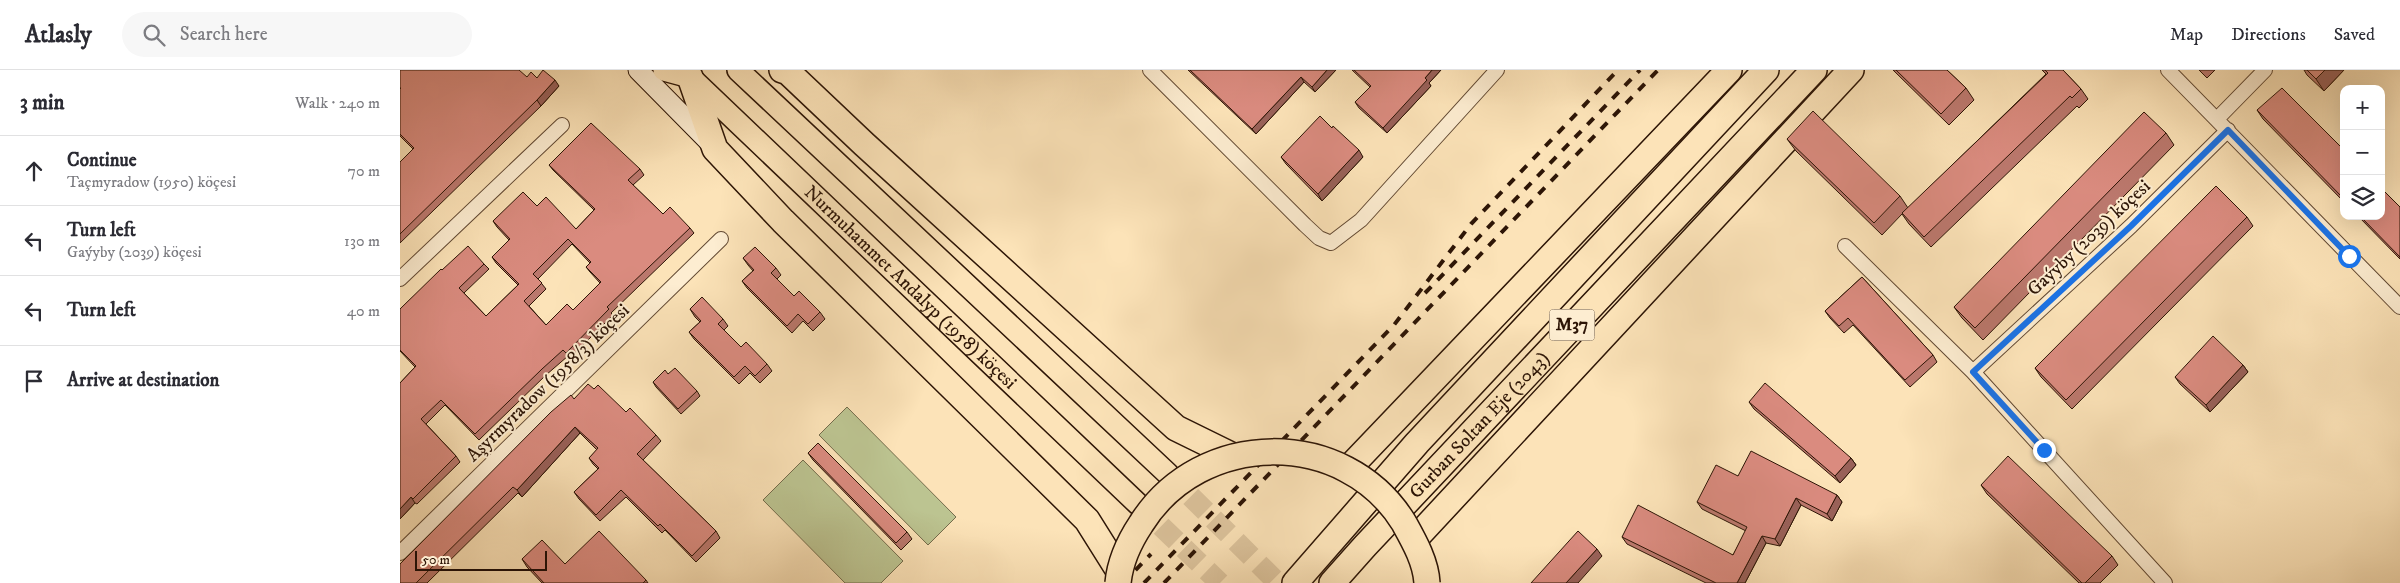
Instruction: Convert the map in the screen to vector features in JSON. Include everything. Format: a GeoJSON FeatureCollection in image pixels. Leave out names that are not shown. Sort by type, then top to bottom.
{"type":"FeatureCollection","features":[{"type":"Feature","properties":{"kind":"highway"},"geometry":{"type":"LineString","coordinates":[[1348,469],[1729,70]]}},
{"type":"Feature","properties":{"kind":"highway","name":"Gurban Soltan Eje (2043)"},"geometry":{"type":"LineString","coordinates":[[1295,583],[1417,443],[1766,70]]}},
{"type":"Feature","properties":{"kind":"highway","name":"Gurban Soltan Eje (2043)"},"geometry":{"type":"LineString","coordinates":[[1332,583],[1412,495],[1814,70]]}},
{"type":"Feature","properties":{"kind":"highway"},"geometry":{"type":"LineString","coordinates":[[1414,540],[1851,70]]}},
{"type":"Feature","properties":{"kind":"highway"},"geometry":{"type":"LineString","coordinates":[[785,71],[1176,428],[1233,456]]}},
{"type":"Feature","properties":{"kind":"highway"},"geometry":{"type":"LineString","coordinates":[[687,74],[716,149],[783,221],[1087,520],[1119,577]]}},
{"type":"Feature","properties":{"kind":"highway"},"geometry":{"type":"LineString","coordinates":[[1119,577],[1131,539],[1144,517],[1173,486],[1202,468],[1233,456],[1279,451],[1316,457],[1348,469],[1382,496],[1400,516],[1414,540],[1426,583]]}},
{"type":"Feature","properties":{"kind":"main road"},"geometry":{"type":"LineString","coordinates":[[664,70],[687,74]]}},
{"type":"Feature","properties":{"kind":"main road","name":"Nurmuhammet Andalyp (1958) köçesi"},"geometry":{"type":"LineString","coordinates":[[738,70],[1168,474]]}},
{"type":"Feature","properties":{"kind":"main road","name":"Nurmuhammet Andalyp (1958) köçesi"},"geometry":{"type":"LineString","coordinates":[[687,74],[1138,504]]}},
{"type":"Feature","properties":{"kind":"street"},"geometry":{"type":"LineString","coordinates":[[638,70],[716,149]]}},
{"type":"Feature","properties":{"kind":"street"},"geometry":{"type":"LineString","coordinates":[[1150,70],[1305,225],[1319,238],[1330,243],[1361,220],[1497,70]]}},
{"type":"Feature","properties":{"kind":"street"},"geometry":{"type":"LineString","coordinates":[[2168,70],[2400,306]]}},
{"type":"Feature","properties":{"kind":"street"},"geometry":{"type":"LineString","coordinates":[[2217,119],[2265,70]]}},
{"type":"Feature","properties":{"kind":"street"},"geometry":{"type":"LineString","coordinates":[[400,279],[562,125]]}},
{"type":"Feature","properties":{"kind":"street","name":"Gaýyby (2039) köçesi"},"geometry":{"type":"LineString","coordinates":[[1973,372],[2131,226],[2228,130]]}},
{"type":"Feature","properties":{"kind":"street","name":"Aşyrmyradow (1958/3) köçesi"},"geometry":{"type":"LineString","coordinates":[[400,553],[721,239]]}},
{"type":"Feature","properties":{"kind":"street"},"geometry":{"type":"LineString","coordinates":[[1845,246],[1973,372],[2165,583]]}},
{"type":"Feature","properties":{"kind":"green space"},"geometry":{"type":"Polygon","coordinates":[[[847,407],[956,517],[928,545],[819,435],[847,407]]]}},
{"type":"Feature","properties":{"kind":"green space"},"geometry":{"type":"Polygon","coordinates":[[[803,460],[903,561],[881,583],[845,583],[763,500],[803,460]]]}},
{"type":"Feature","properties":{"kind":"building"},"geometry":{"type":"Polygon","coordinates":[[[400,70],[519,70],[527,77],[531,72],[537,78],[543,70],[555,80],[537,100],[400,234],[400,162],[414,148],[400,134],[400,70]]]}},
{"type":"Feature","properties":{"kind":"building"},"geometry":{"type":"Polygon","coordinates":[[[1190,70],[1327,70],[1312,87],[1301,77],[1252,129],[1190,70]]]}},
{"type":"Feature","properties":{"kind":"building"},"geometry":{"type":"Polygon","coordinates":[[[1354,70],[1432,70],[1425,78],[1427,80],[1383,128],[1355,102],[1371,86],[1354,70]]]}},
{"type":"Feature","properties":{"kind":"building"},"geometry":{"type":"Polygon","coordinates":[[[1896,70],[1947,70],[1966,88],[1941,114],[1896,70]]]}},
{"type":"Feature","properties":{"kind":"building"},"geometry":{"type":"Polygon","coordinates":[[[2045,70],[2063,70],[2081,89],[2072,98],[2070,96],[1924,237],[1902,213],[2048,73],[2045,70]]]}},
{"type":"Feature","properties":{"kind":"building"},"geometry":{"type":"Polygon","coordinates":[[[2307,70],[2325,70],[2316,79],[2307,70]]]}},
{"type":"Feature","properties":{"kind":"building"},"geometry":{"type":"Polygon","coordinates":[[[2282,88],[2340,146],[2340,195],[2257,110],[2282,88]]]}},
{"type":"Feature","properties":{"kind":"building"},"geometry":{"type":"Polygon","coordinates":[[[1813,111],[1900,196],[1874,223],[1787,139],[1813,111]]]}},
{"type":"Feature","properties":{"kind":"building"},"geometry":{"type":"Polygon","coordinates":[[[2144,112],[2166,133],[1975,328],[1954,307],[2144,112]]]}},
{"type":"Feature","properties":{"kind":"building"},"geometry":{"type":"Polygon","coordinates":[[[1320,116],[1359,150],[1318,194],[1281,157],[1320,116]]]}},
{"type":"Feature","properties":{"kind":"building"},"geometry":{"type":"Polygon","coordinates":[[[591,123],[640,169],[628,180],[663,214],[670,207],[690,228],[607,307],[609,309],[566,353],[563,350],[475,434],[441,400],[421,419],[456,456],[413,499],[411,497],[400,509],[400,383],[416,366],[400,350],[400,309],[468,246],[484,264],[459,288],[486,316],[519,284],[492,257],[510,239],[493,221],[523,192],[537,206],[546,197],[576,229],[595,209],[549,165],[591,123]],[[568,239],[533,274],[542,283],[524,301],[546,325],[567,304],[573,310],[601,282],[586,267],[591,262],[568,239]]]}},
{"type":"Feature","properties":{"kind":"building"},"geometry":{"type":"Polygon","coordinates":[[[2216,186],[2247,217],[2066,400],[2035,368],[2216,186]]]}},
{"type":"Feature","properties":{"kind":"building"},"geometry":{"type":"Polygon","coordinates":[[[2385,192],[2400,207],[2400,257],[2364,220],[2385,220],[2385,192]]]}},
{"type":"Feature","properties":{"kind":"building"},"geometry":{"type":"Polygon","coordinates":[[[755,247],[776,268],[771,273],[794,296],[799,291],[820,312],[808,324],[798,314],[787,326],[742,281],[754,270],[743,258],[755,247]]]}},
{"type":"Feature","properties":{"kind":"building"},"geometry":{"type":"Polygon","coordinates":[[[1862,277],[1933,355],[1905,380],[1848,318],[1839,326],[1825,311],[1862,277]]]}},
{"type":"Feature","properties":{"kind":"building"},"geometry":{"type":"Polygon","coordinates":[[[702,297],[723,319],[718,324],[741,347],[746,342],[767,364],[755,376],[745,366],[734,377],[689,332],[701,321],[690,309],[702,297]]]}},
{"type":"Feature","properties":{"kind":"building"},"geometry":{"type":"Polygon","coordinates":[[[2213,336],[2243,365],[2206,405],[2175,377],[2213,336]]]}},
{"type":"Feature","properties":{"kind":"building"},"geometry":{"type":"Polygon","coordinates":[[[675,368],[697,391],[678,409],[653,382],[665,370],[668,374],[675,368]]]}},
{"type":"Feature","properties":{"kind":"building"},"geometry":{"type":"Polygon","coordinates":[[[1765,383],[1851,458],[1835,476],[1749,402],[1765,383]]]}},
{"type":"Feature","properties":{"kind":"building"},"geometry":{"type":"Polygon","coordinates":[[[588,384],[594,389],[598,385],[626,412],[630,408],[656,435],[637,454],[716,531],[692,556],[660,524],[658,526],[621,490],[596,515],[574,492],[599,468],[589,458],[598,448],[575,427],[517,490],[513,487],[416,583],[400,583],[400,564],[551,412],[571,395],[574,399],[588,384]]]}},
{"type":"Feature","properties":{"kind":"building"},"geometry":{"type":"Polygon","coordinates":[[[818,443],[907,532],[896,543],[808,453],[818,443]]]}},
{"type":"Feature","properties":{"kind":"building"},"geometry":{"type":"Polygon","coordinates":[[[1751,451],[1837,495],[1827,514],[1796,498],[1775,539],[1762,536],[1737,583],[1716,583],[1622,537],[1638,505],[1733,555],[1747,527],[1697,502],[1716,465],[1738,476],[1751,451]]]}},
{"type":"Feature","properties":{"kind":"building"},"geometry":{"type":"Polygon","coordinates":[[[2008,456],[2112,556],[2085,583],[2082,583],[1981,485],[2008,456]]]}},
{"type":"Feature","properties":{"kind":"building"},"geometry":{"type":"Polygon","coordinates":[[[599,531],[646,580],[643,583],[544,583],[522,559],[542,540],[565,564],[599,531]]]}},
{"type":"Feature","properties":{"kind":"building"},"geometry":{"type":"Polygon","coordinates":[[[1578,531],[1597,549],[1566,583],[1531,583],[1578,531]]]}},
{"type":"Feature","properties":{"kind":"tunnel"},"geometry":{"type":"LineString","coordinates":[[1168,474],[1278,583]]}},
{"type":"Feature","properties":{"kind":"tunnel"},"geometry":{"type":"LineString","coordinates":[[1138,504],[1220,583]]}},
{"type":"Feature","properties":{"kind":"railway"},"geometry":{"type":"LineString","coordinates":[[1144,583],[1394,325],[1471,224],[1618,70]]}},
{"type":"Feature","properties":{"kind":"railway"},"geometry":{"type":"LineString","coordinates":[[1425,293],[1640,70]]}},
{"type":"Feature","properties":{"kind":"railway"},"geometry":{"type":"LineString","coordinates":[[1164,583],[1658,70]]}},
{"type":"Feature","properties":{"kind":"railway"},"geometry":{"type":"LineString","coordinates":[[1123,583],[1151,554]]}},
{"type":"Feature","properties":{"kind":"route"},"geometry":{"type":"LineString","coordinates":[[2044,450],[1973,372],[2131,226],[2228,130],[2349,256]]}}]}
